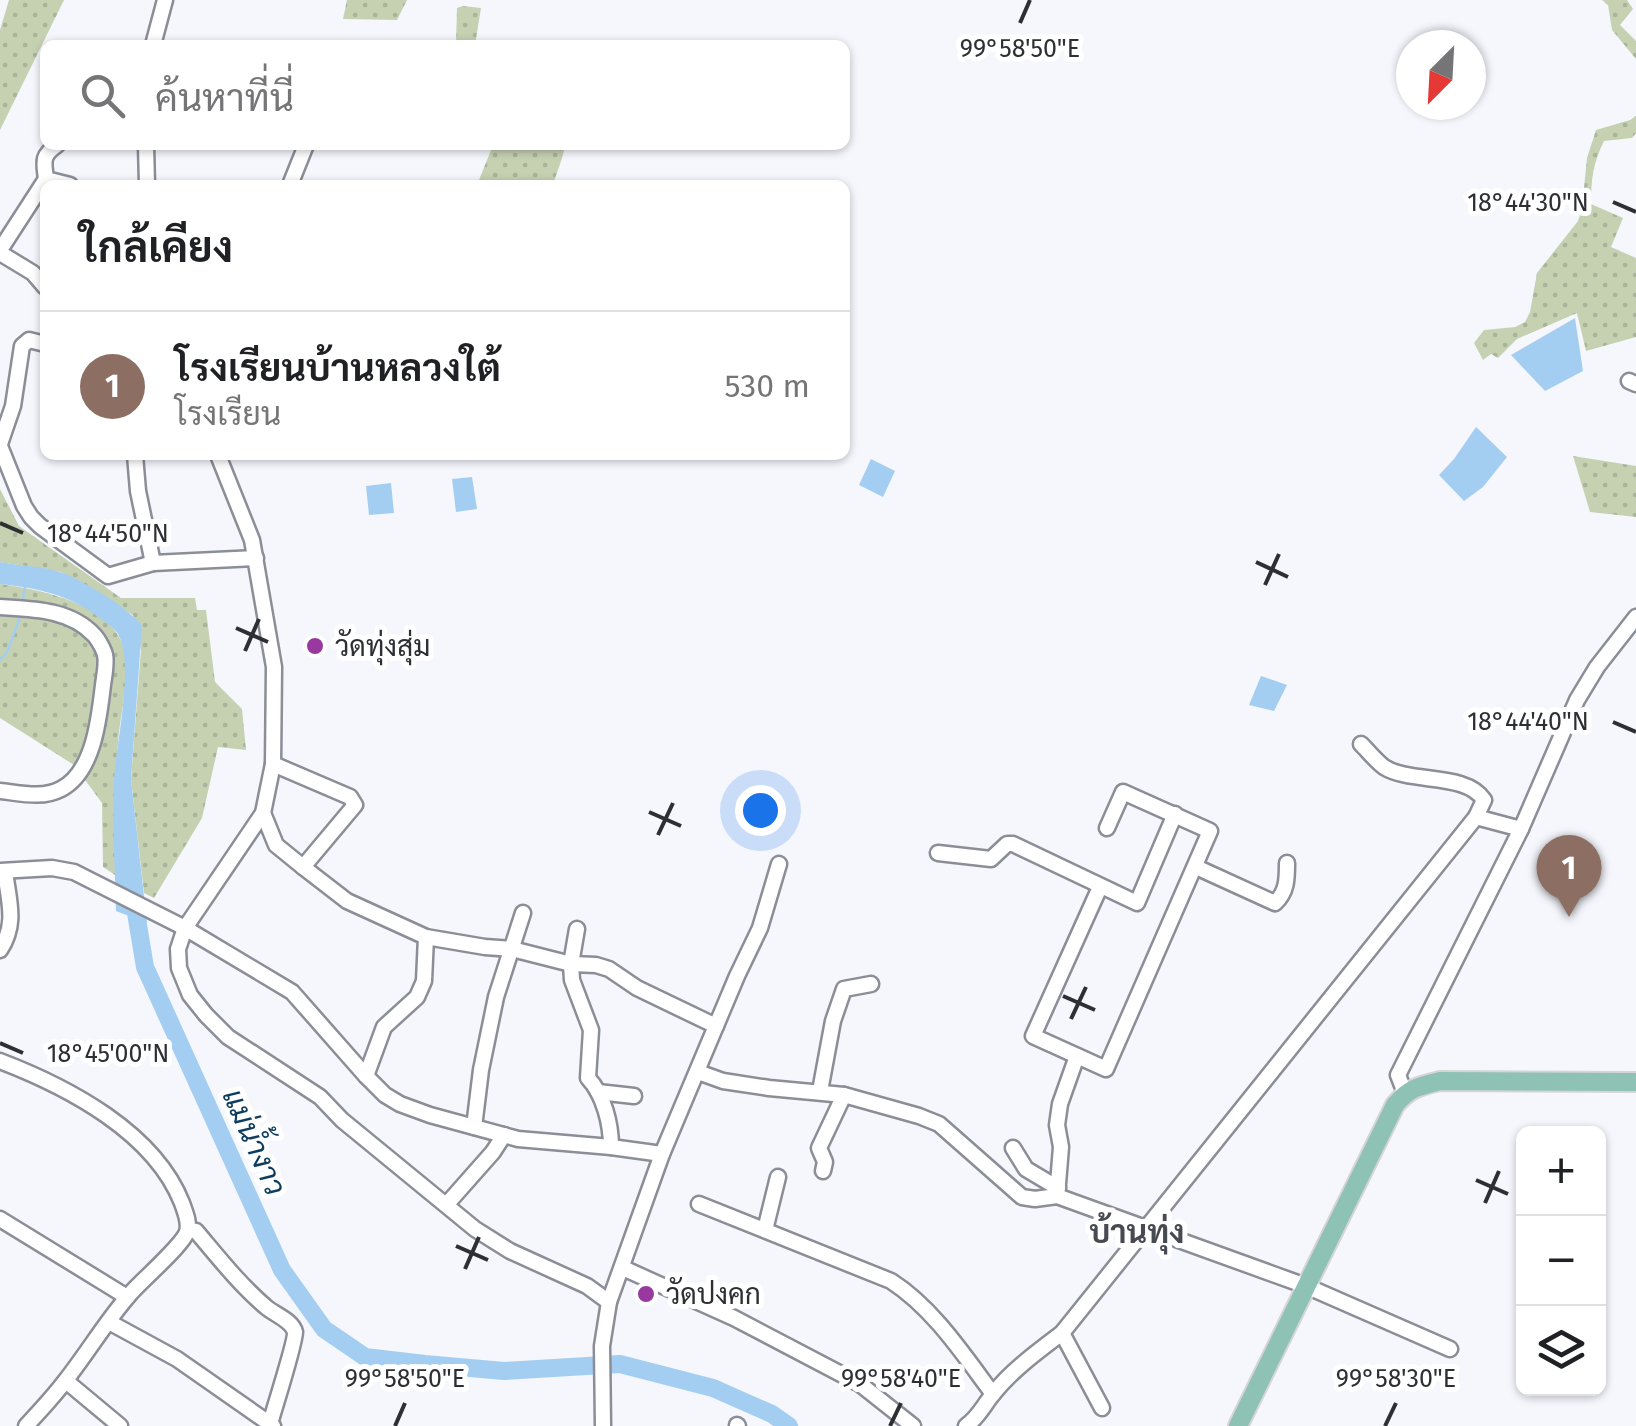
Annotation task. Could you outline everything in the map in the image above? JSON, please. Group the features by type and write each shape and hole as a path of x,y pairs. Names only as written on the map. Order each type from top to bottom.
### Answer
{"main road":[{"path":"1238,1426 1395,1105 1405,1093 1440,1081 1636,1082"}],"street":[{"path":"154,40 165,0"},
{"path":"50,150 44,159 46,179 50,180"},
{"path":"146,150 147,180"},
{"path":"296,180 305,150"},
{"path":"40,188 0,251 40,282"},
{"path":"40,343 30,340 22,346 13,406 0,445 24,506 40,526 108,576 153,563 256,558"},
{"path":"136,460 138,490 153,563"},
{"path":"220,460 256,558 274,667 274,764 263,813 185,928 178,949 179,968 190,994 228,1037 320,1097 342,1120 475,1229 510,1251 577,1280 609,1302"},
{"path":"0,791 38,795 63,788 76,776 87,758 106,656 95,635 76,622 50,611 14,608"},
{"path":"1405,1093 1398,1074 1521,829 1577,700 1636,617"},
{"path":"966,1426 976,1419 993,1394 1062,1333 1476,816 1484,800 1476,790 1394,771 1360,744"},
{"path":"274,764 350,797 356,805 303,867"},
{"path":"1100,886 1033,1036 1106,1069 1210,830 1123,792 1107,828"},
{"path":"263,813 276,845 347,901 426,937 610,969 636,988 716,1026"},
{"path":"938,853 991,860 1006,844 1013,844 1137,903 1175,814"},
{"path":"1476,816 1521,829"},
{"path":"1196,867 1274,903 1286,885 1287,863"},
{"path":"603,1426 602,1346 609,1302 662,1154 760,928 778,864"},
{"path":"0,950 12,920 3,872 23,868 74,872 185,928 292,992 366,1076 400,1104 540,1142 662,1154"},
{"path":"474,1127 496,997 523,912"},
{"path":"577,929 572,980 591,1030 588,1078 598,1092 611,1132 611,1147"},
{"path":"366,1076 384,1027 417,997 424,981 426,937"},
{"path":"820,1091 833,1020 844,988 870,984"},
{"path":"1058,1192 1061,1147 1057,1125 1077,1056"},
{"path":"0,1061 81,1099 148,1151 176,1189 188,1230 180,1244 127,1297 66,1380 26,1426"},
{"path":"698,1072 738,1084 844,1095 918,1116 939,1124 1022,1197 1036,1199 1058,1192"},
{"path":"598,1092 634,1096"},
{"path":"823,1170 825,1162 819,1148 844,1095"},
{"path":"447,1204 504,1135"},
{"path":"1013,1148 1026,1169 1058,1192 1144,1229 1306,1286 1450,1349"},
{"path":"765,1230 778,1177"},
{"path":"699,1204 898,1286 955,1343 993,1394"},
{"path":"0,1219 127,1297"},
{"path":"109,1322 177,1359 272,1425 295,1332 266,1308 196,1231 188,1230"},
{"path":"623,1268 734,1318 860,1384 913,1426"},
{"path":"1062,1333 1102,1408"},
{"path":"66,1380 120,1426"}],"green space":[{"path":"9,0 64,0 44,40 40,40 40,49 0,130 0,30"},
{"path":"347,0 407,0 397,20 343,19"},
{"path":"1602,0 1627,0 1633,9 1620,25 1636,41 1636,59 1612,30 1608,5"},
{"path":"457,8 481,8 476,40 456,40"},
{"path":"1636,116 1636,133 1632,138 1604,141 1593,172 1591,204 1623,218 1611,247 1636,258 1636,337 1586,351 1577,313 1517,339 1498,358 1491,354 1483,360 1474,343 1484,330 1525,322 1537,273 1578,221 1587,158 1596,130"},
{"path":"491,150 564,150 555,180 479,180"},
{"path":"1573,456 1636,466 1636,517 1590,512"},
{"path":"0,489 19,526 121,598 195,598 197,610 206,610 215,682 242,709 246,750 218,747 202,818 154,898 144,893 131,779 141,650 133,615 61,572 0,562"},
{"path":"0,584 73,601 105,621 117,633 124,649 115,875 103,867 102,803 74,765 0,718"}],"water":[{"path":"1575,318 1583,371 1545,391 1511,355"},
{"path":"1476,427 1507,457 1483,487 1464,501 1439,475"},
{"path":"871,459 895,471 883,497 859,485"},
{"path":"472,477 477,509 456,512 452,479"},
{"path":"391,483 394,513 369,515 366,486"},
{"path":"0,562 72,577 117,603 142,626 131,779 147,923 116,911 114,780 125,684 123,647 118,634 66,598 0,584"},
{"path":"1261,676 1287,685 1274,711 1249,705"}],"waterway":[{"path":"22,604 25,587"},
{"path":"0,660 20,617"},
{"name":"แม่น้ำงาว","path":"133,895 145,967 282,1270 324,1329 365,1357 504,1371 620,1364 713,1388 772,1414 789,1426"}],"place":[{"name":"วัดทุ่งสุ่ม","path":"315,646"},
{"name":"โรงเรียนบ้านหลวงใต้","path":"1569,917"},
{"name":"วัดปงคก","path":"646,1294"}],"district":[{"name":"บ้านทุ่ง","path":"1137,1232"}]}
